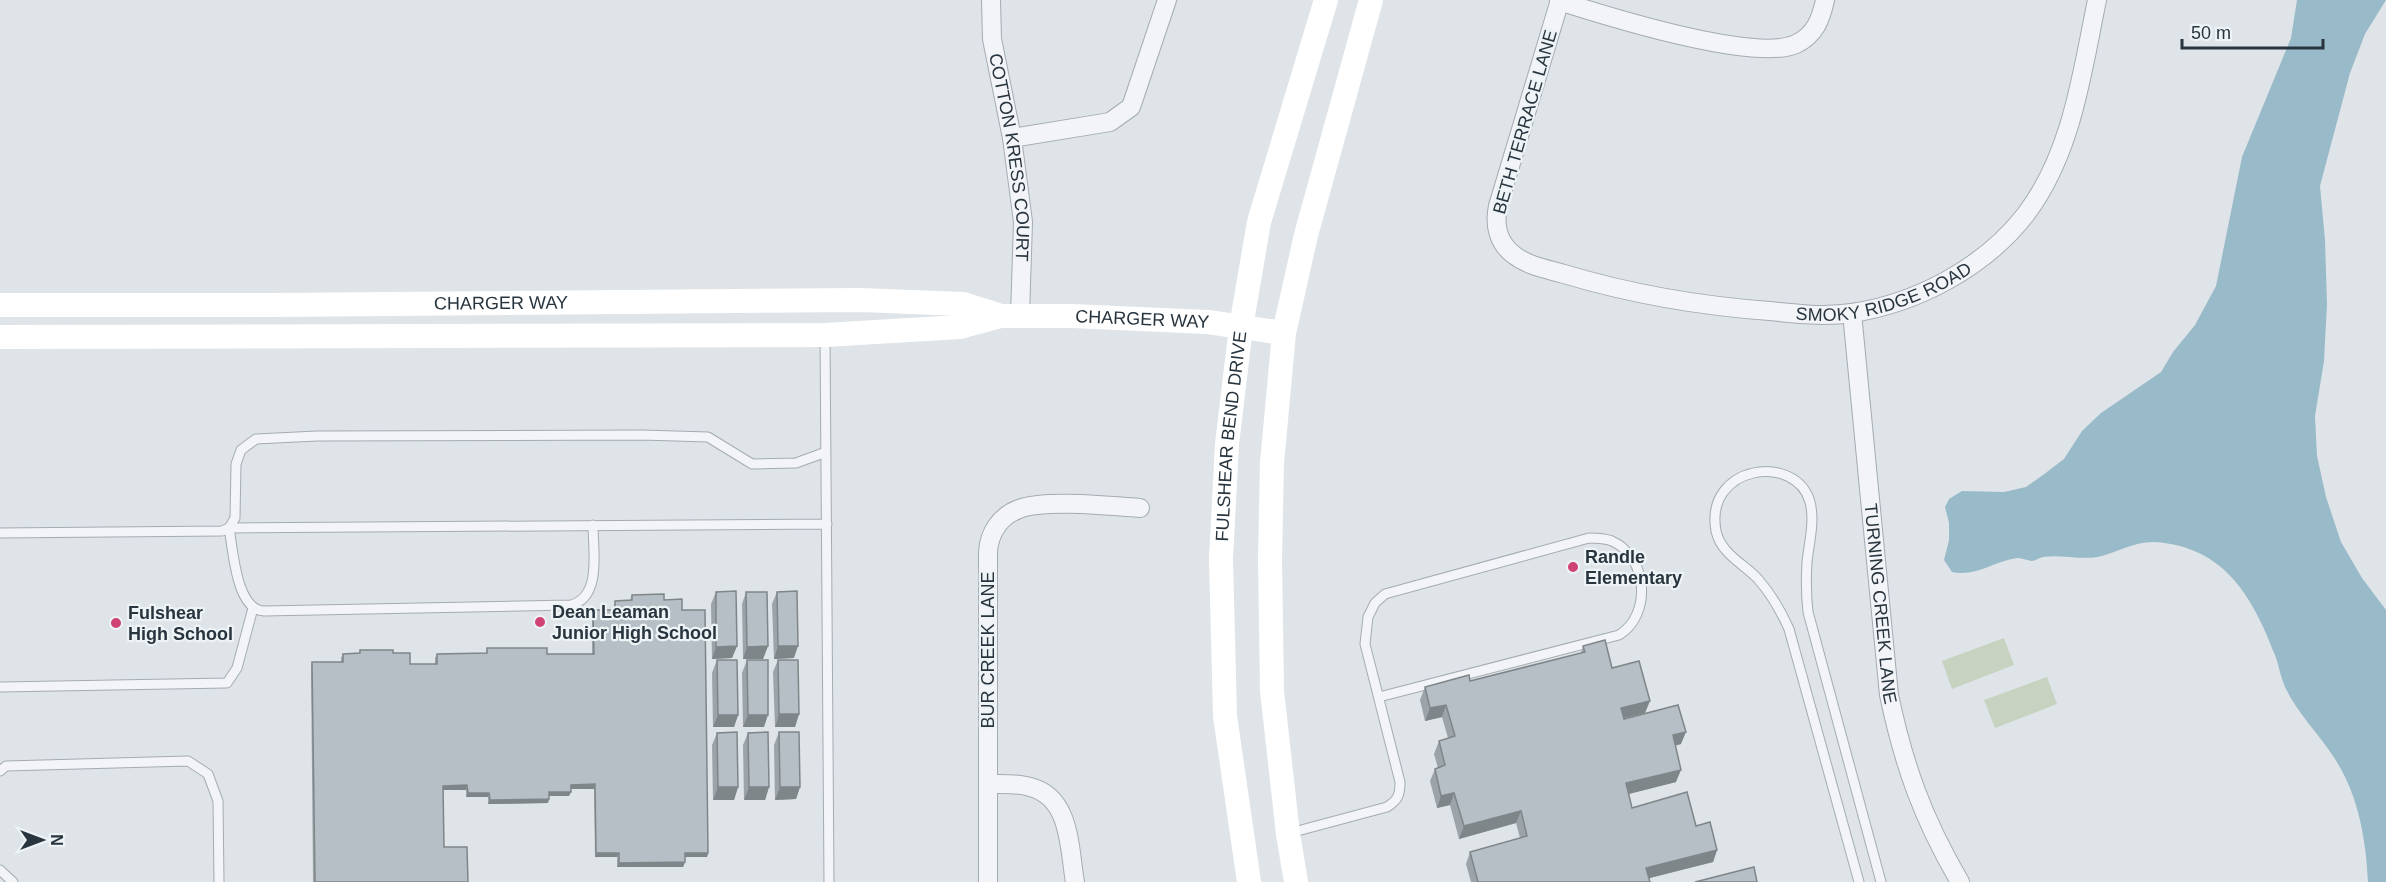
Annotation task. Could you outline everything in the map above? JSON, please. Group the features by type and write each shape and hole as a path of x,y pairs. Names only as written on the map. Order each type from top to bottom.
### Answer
{"street":[{"name":"COTTON KRESS COURT","path":"991,0 992,39 1012,138 1023,222 1010,316"},
{"path":"1012,138 1110,122 1131,107 1167,0"},
{"name":"FULSHEAR BEND DRIVE","path":"1249,882 1226,716 1221,559 1227,444 1241,327 1259,222 1326,0"},
{"path":"1296,882 1288,834 1272,691 1270,560 1272,463 1284,333 1306,235 1371,0"},
{"path":"1559,1 1642,25 1728,44 1773,49 1798,43 1816,27 1825,0"},
{"name":"SMOKY RIDGE ROAD","path":"1503,243 1514,255 1529,264 1584,280 1708,305 1800,314 1852,313 1897,301 1939,284 1959,273 1995,246 2025,215 2048,179 2065,141 2097,0"},
{"name":"BETH TERRACE LANE","path":"1503,243 1497,229 1498,206 1559,1"},
{"path":"825,300 825,335"},
{"name":"CHARGER WAY","path":"0,305 825,300 963,304 1010,316"},
{"name":"TURNING CREEK LANE","path":"1852,313 1888,695 1909,778 1927,820 1960,882"},
{"name":"CHARGER WAY","path":"0,337 825,335 960,327 1010,316 1072,316 1208,322 1284,333"},
{"name":"BUR CREEK LANE","path":"988,882 989,545 993,531 1002,519 1019,509 1032,506 1140,508"},
{"path":"988,784 1033,787 1044,792 1054,801 1065,820 1075,882"}],"lane":[{"path":"825,335 829,882"},
{"path":"593,525 592,579 589,591 582,600 571,605 264,611 253,608 244,597 229,528 236,518 236,464 241,450 256,439 317,436 642,435 708,437 752,464 796,463 826,452"},
{"path":"1859,882 1789,629 1765,587 1724,549 1719,540 1715,519 1721,496 1736,480 1747,473 1779,474 1798,485 1810,503 1812,525 1806,590 1808,612 1881,882"},
{"path":"0,533 222,531 229,528 827,524"},
{"path":"1288,834 1386,807 1396,801 1400,792 1400,782 1365,644 1368,617 1375,603 1385,594 1589,538 1603,538 1613,542 1631,556 1642,588 1642,604 1630,629 1619,635 1379,697"},
{"path":"0,687 227,683 237,668 253,608"},
{"path":"0,771 6,765 188,761 208,774 218,801 219,882"},
{"path":"0,870 13,882"}],"green space":[{"path":"2004,638 2014,665 1952,689 1942,661"},
{"path":"2047,677 2057,704 1995,728 1984,700"}],"water":[{"path":"2297,0 2386,0 2365,34 2350,73 2320,186 2327,304 2324,361 2315,416 2317,456 2326,497 2341,542 2362,578 2386,610 2386,882 2368,882 2363,833 2355,801 2342,770 2286,689 2266,633 2245,594 2217,564 2200,553 2179,546 2155,542 2133,545 2098,557 2049,556 2034,561 2017,558 1977,571 1961,573 1952,572 1944,560 1949,540 1949,523 1945,507 1949,499 1962,491 2004,492 2026,487 2043,475 2064,459 2082,431 2101,413 2161,372 2173,352 2195,325 2216,286 2242,157 2291,38"}],"building":[{"path":"736,591 737,646 716,647 716,592"},
{"path":"797,591 798,646 778,646 777,592"},
{"path":"746,592 767,592 768,646 747,647"},
{"path":"664,594 664,600 682,599 682,610 705,610 708,853 685,853 685,862 619,863 619,853 596,853 595,784 571,785 571,792 549,792 549,799 490,800 489,793 468,793 467,785 443,786 444,847 467,847 468,882 315,882 312,662 343,662 343,654 360,653 360,650 393,650 393,653 410,653 410,664 437,664 437,654 487,653 487,648 547,648 547,654 594,654 593,610 615,610 615,601 632,600 632,595"},
{"path":"1605,640 1612,668 1639,661 1650,701 1621,708 1624,719 1678,705 1686,732 1673,735 1681,770 1626,783 1632,808 1687,792 1696,826 1710,822 1717,850 1646,868 1650,882 1478,882 1470,852 1527,836 1521,811 1464,826 1454,793 1441,796 1435,769 1445,765 1439,741 1455,736 1446,705 1430,708 1425,687 1469,675 1470,681 1585,652 1583,646"},
{"path":"717,660 737,660 738,715 718,715"},
{"path":"747,660 768,660 768,715 748,715"},
{"path":"778,660 798,660 799,714 779,714"},
{"path":"737,732 738,787 718,787 717,733"},
{"path":"768,732 769,787 749,787 748,733"},
{"path":"779,732 799,732 800,787 780,787"},
{"path":"1754,867 1757,882 1695,882"}],"place":[{"name":"Randle Elementary","path":"1573,567"},
{"name":"Dean Leaman Junior High School","path":"540,622"},
{"name":"Fulshear High School","path":"116,623"}]}
